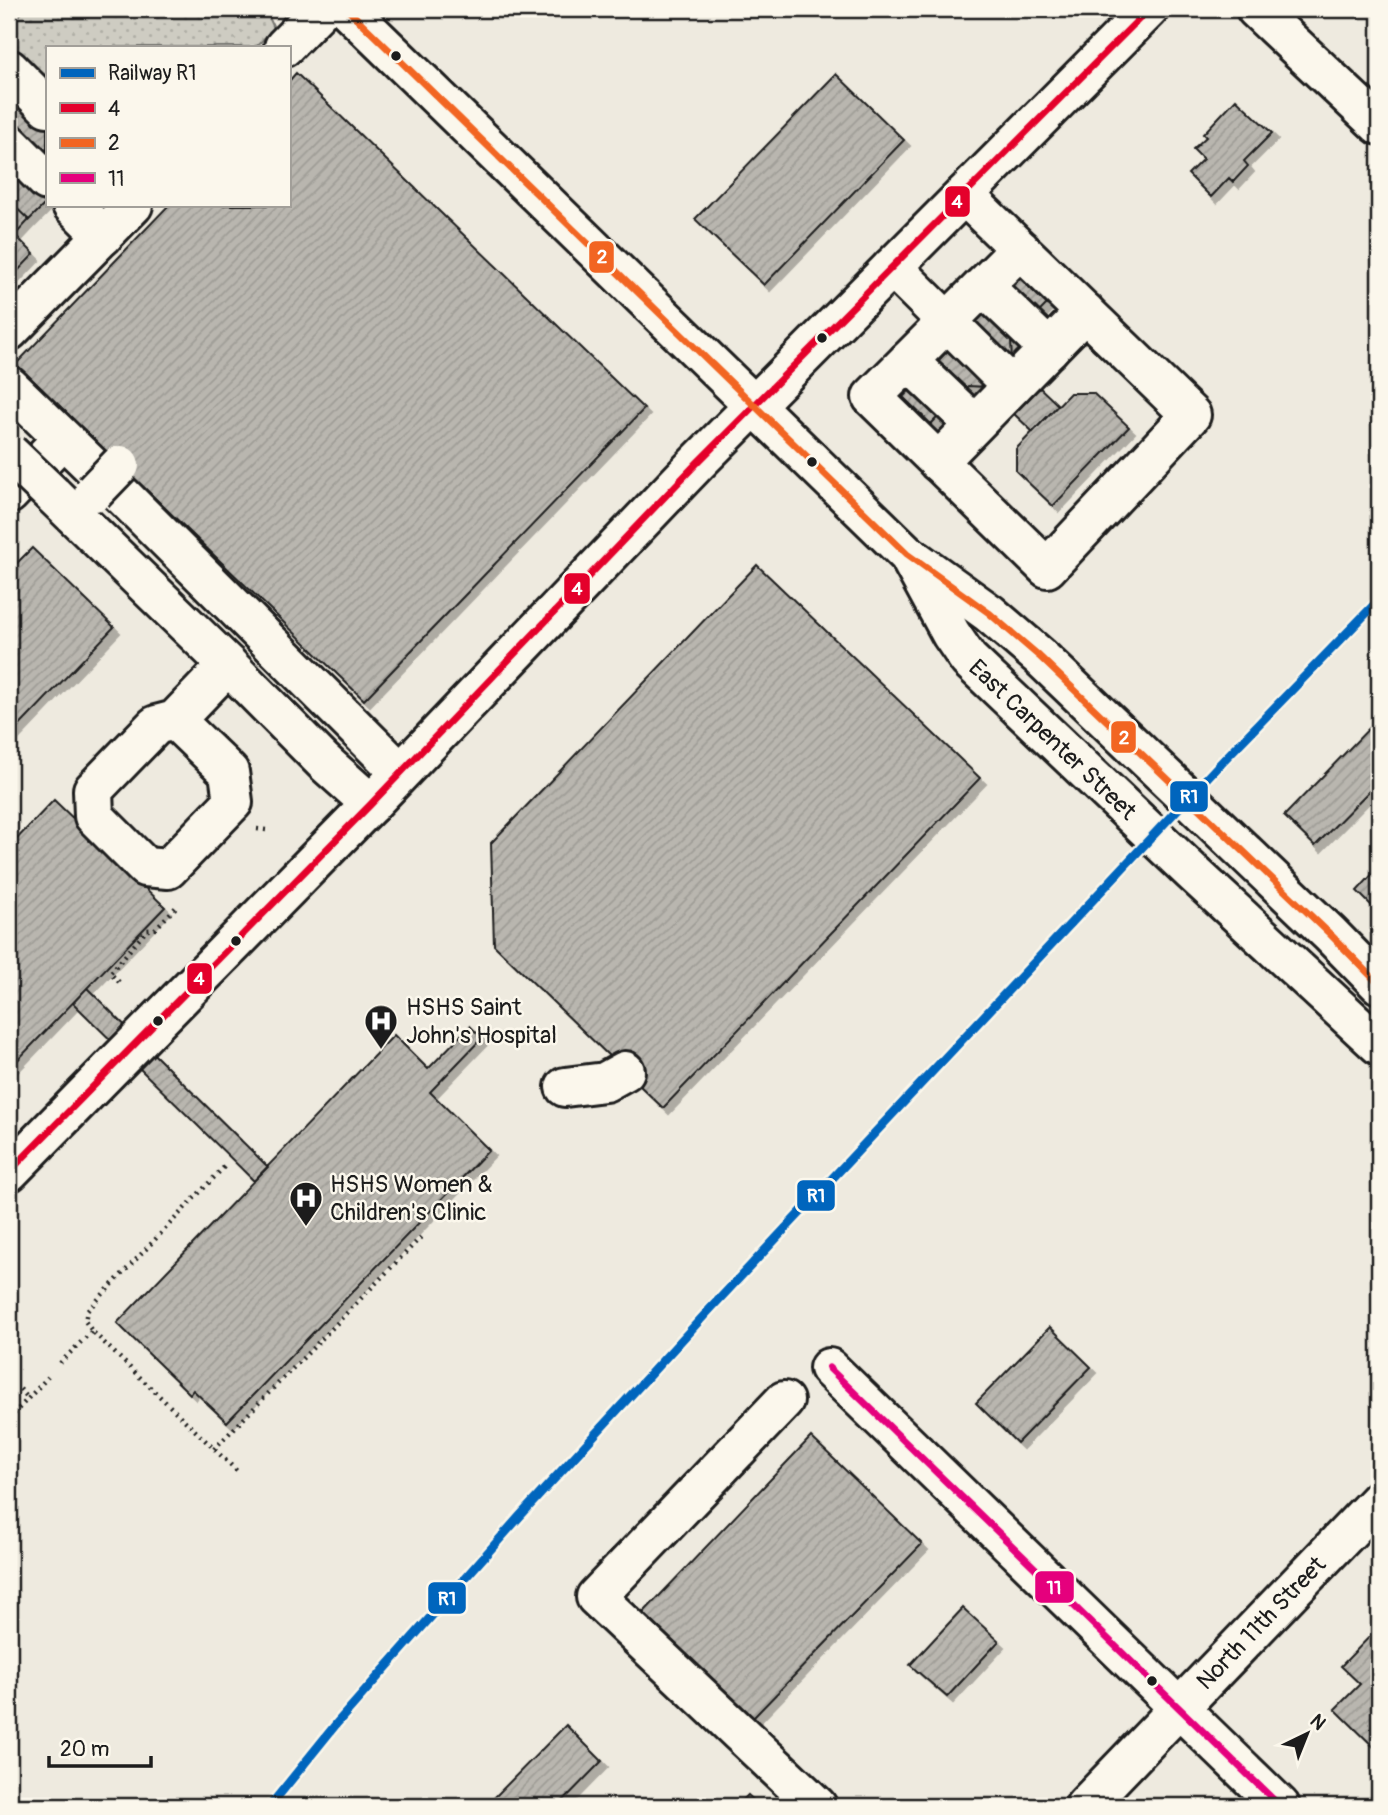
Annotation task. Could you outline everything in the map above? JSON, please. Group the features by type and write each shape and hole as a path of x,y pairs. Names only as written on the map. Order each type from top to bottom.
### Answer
{"street":[{"path":"285,46 321,9"},
{"name":"East Carpenter Street","path":"347,9 907,554 989,613 1039,656 1379,984"},
{"path":"9,1172 371,804 754,405 1149,9"},
{"path":"1256,9 1379,125"},
{"path":"9,69 46,106"},
{"path":"9,144 46,180"},
{"path":"964,195 1086,312 1191,415 1047,568 872,397 1020,249"},
{"path":"73,206 103,236"},
{"path":"9,331 132,206"},
{"path":"892,267 1012,386"},
{"path":"984,286 1049,349"},
{"path":"938,461 1086,312"},
{"path":"908,361 974,424"},
{"path":"9,386 400,772"},
{"path":"9,494 71,447"},
{"path":"9,453 73,500 228,665 324,762 371,804"},
{"path":"73,500 120,465"},
{"name":"East Carpenter Street","path":"907,554 951,634 968,659 1379,1045"},
{"path":"174,720 228,665"},
{"path":"565,1087 606,1082 625,1071"},
{"path":"829,1368 1280,1806"},
{"path":"784,1401 596,1597 817,1806"},
{"name":"North 11th Street","path":"1084,1806 1379,1500"}],"path":[{"path":"119,982 110,973 147,930 155,929"},
{"path":"224,1167 87,1311 85,1321 92,1331 237,1471"},
{"path":"214,1449 424,1234"},
{"path":"60,1363 92,1331"},
{"path":"9,1419 48,1377"},
{"path":"20,1389 28,1398"}],"shaded area":[{"path":"25,9 260,9 269,17 274,28 257,46 46,46 46,88 9,50 9,27"}],"building":[{"path":"296,73 644,409 364,700 16,364 168,206 290,206 290,80"},
{"path":"836,74 904,140 764,285 695,219"},
{"path":"9,91 46,127 46,203 29,220 9,201"},
{"path":"1236,99 1272,133 1244,161 1248,166 1233,182 1229,178 1211,197 1188,174 1203,159 1193,149 1206,137 1203,134"},
{"path":"9,201 29,220 15,235 34,254 9,280"},
{"path":"1019,277 1047,304 1011,341 1012,361 1058,405 1033,432 986,387 968,386 931,424 903,397"},
{"path":"1070,393 1093,393 1129,427 1053,506 1016,471 1016,449"},
{"path":"32,548 114,627 9,737 9,571"},
{"path":"757,565 980,778 663,1108 494,945 491,843"},
{"path":"1379,718 1379,781 1315,846 1284,816"},
{"path":"54,800 165,907 9,1069 9,847"},
{"path":"1379,867 1379,913 1357,891"},
{"path":"87,988 268,1167 254,1181 73,1003"},
{"path":"470,1026 482,1038 430,1092 489,1150 227,1422 193,1390 190,1394 117,1323 394,1035 428,1069"},
{"path":"1050,1327 1091,1367 1017,1443 976,1403"},
{"path":"811,1437 922,1544 752,1719 643,1613"},
{"path":"963,1608 999,1641 947,1697 910,1665"},
{"path":"1379,1627 1379,1752 1335,1709 1360,1684 1341,1666"},
{"path":"566,1725 602,1761 558,1806 486,1806"},
{"path":"748,1795 760,1806 737,1806"}],"rail line":[{"name":"R1","path":"270,1806 337,1723 520,1516 711,1308 1218,766 1379,600"}],"transit line":[{"name":"2","path":"347,9 907,554 989,613 1039,656 1379,984"},
{"name":"4","path":"9,1172 371,804 697,463 1149,9"},
{"name":"11","path":"829,1368 1280,1806"}],"place":[{"name":"HSHS Saint John's Hospital","path":"381,1051"},
{"name":"HSHS Women & Children's Clinic","path":"306,1228"}]}
